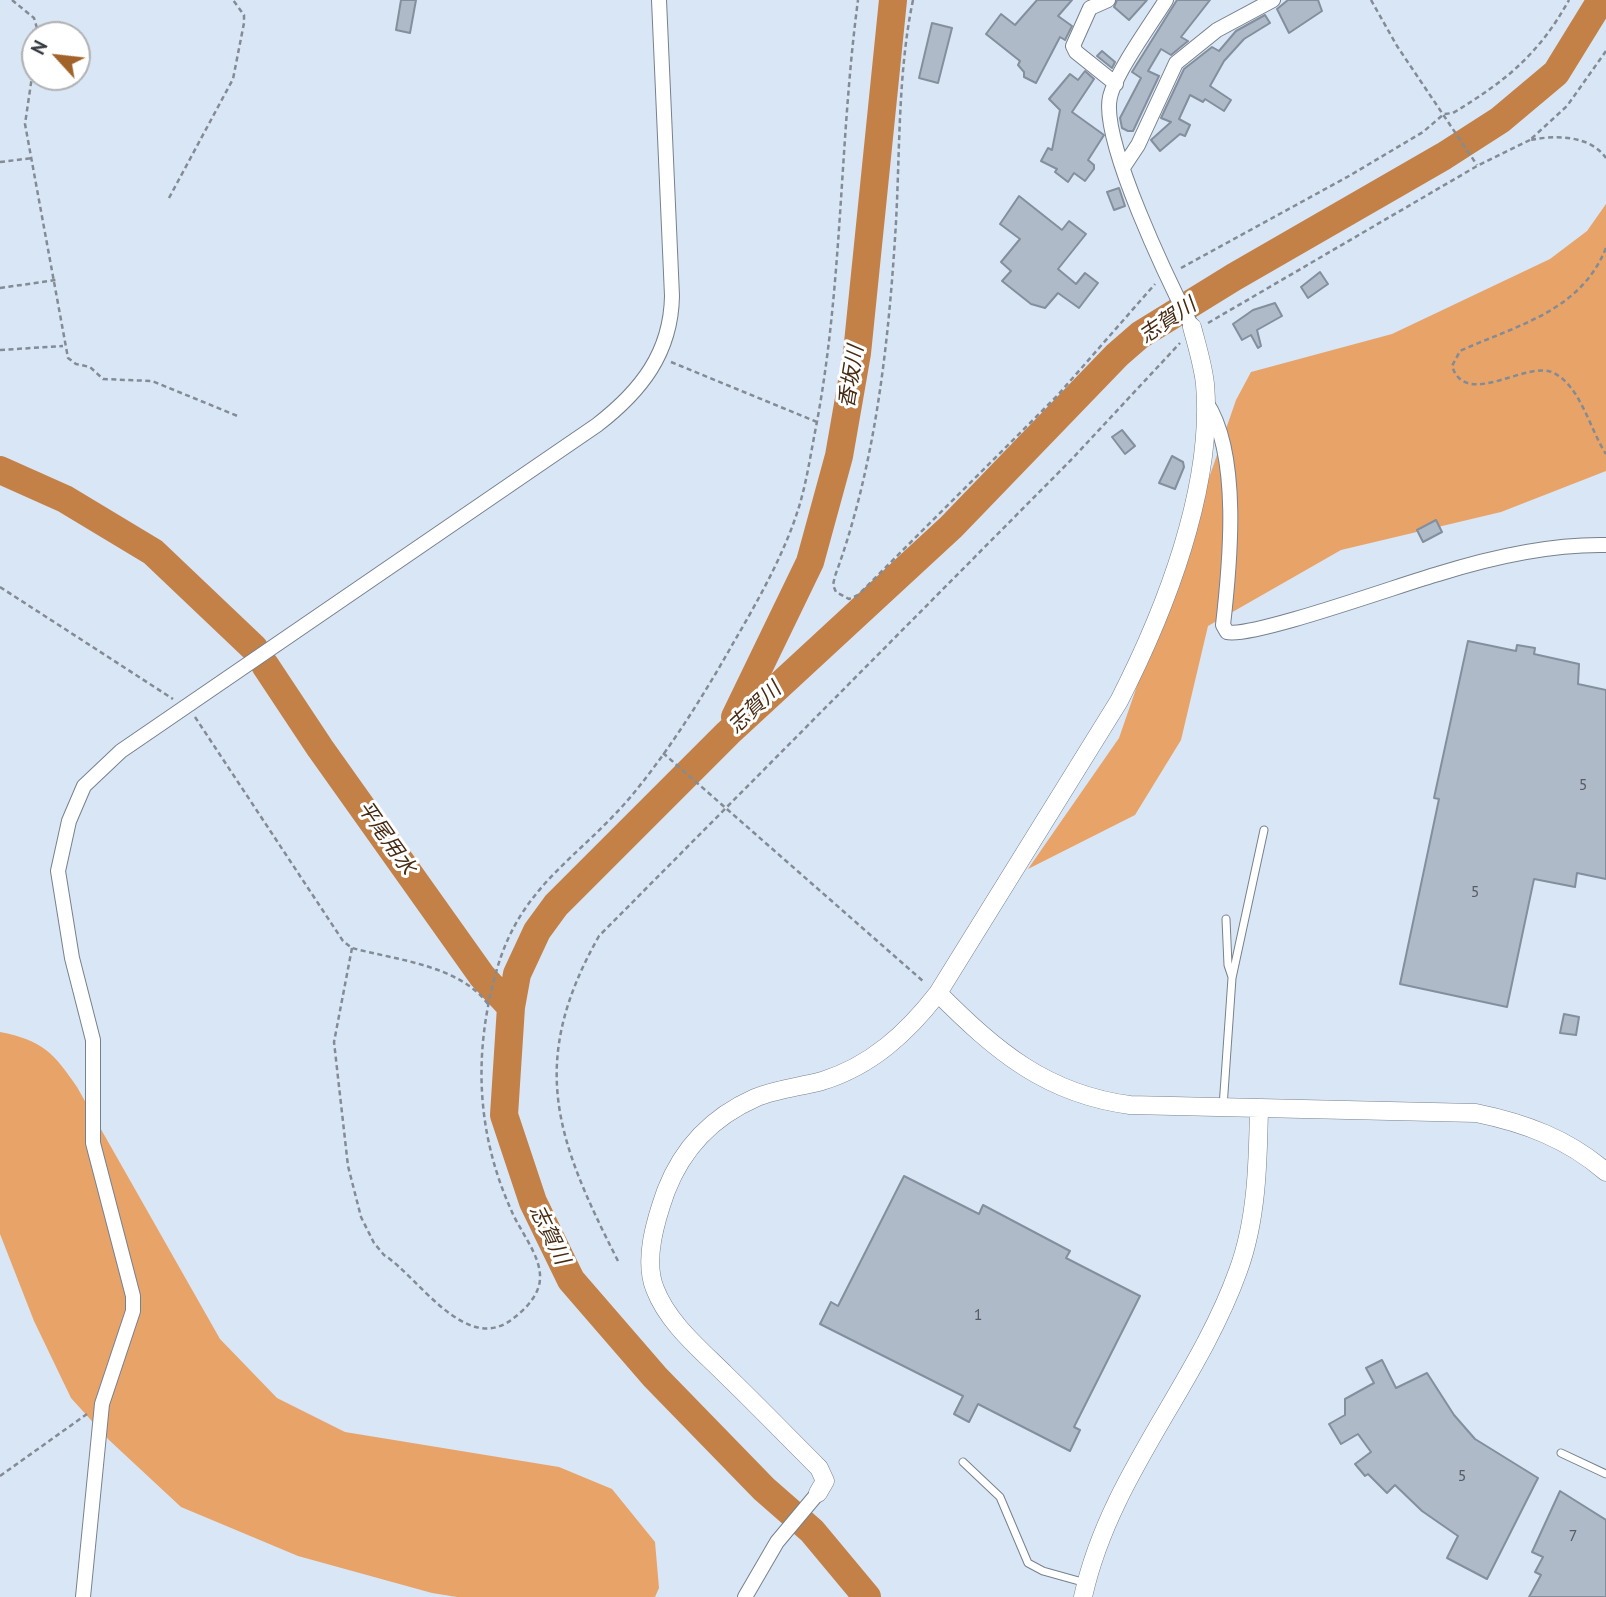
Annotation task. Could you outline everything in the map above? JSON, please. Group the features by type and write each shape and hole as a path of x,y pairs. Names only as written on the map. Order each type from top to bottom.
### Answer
{"street":[{"path":"83,1597 101,1415 133,1311 133,1296 93,1143 93,1040 72,958 58,871 69,821 84,786 121,751 597,425 629,398 660,357 670,330 673,296 659,0"},
{"path":"1108,0 1090,8 1073,46 1076,52 1116,84"},
{"path":"745,1597 777,1542 818,1493 825,1480 819,1468 687,1335 660,1300 651,1275 660,1208 675,1169 688,1147 706,1129 758,1097 824,1080 871,1058 916,1021 938,993 1119,701 1144,653 1180,557 1199,473 1206,402 1193,330 1167,277 1124,166 1109,116 1111,94 1166,0"},
{"path":"1124,166 1138,145 1176,63 1217,30 1273,0"},
{"path":"1206,402 1213,413 1227,474 1232,552 1223,625 1227,632 1234,634 1388,592 1438,573 1556,545 1606,545"},
{"path":"938,993 1006,1054 1032,1073 1075,1094 1130,1105 1476,1113 1522,1123 1543,1132 1581,1151 1606,1172"},
{"path":"1085,1590 1102,1536 1130,1475 1218,1318 1239,1269 1246,1246 1257,1172 1259,1108"}],"lane":[{"path":"1223,1107 1233,978 1264,830"},
{"path":"1226,919 1228,965 1233,978"},
{"path":"1561,1453 1606,1474"},
{"path":"963,1462 1000,1497 1028,1563 1085,1590"}],"path":[{"path":"12,0 35,21"},
{"path":"169,198 233,79 244,23 243,15 233,0"},
{"path":"352,948 334,1042 348,1166 361,1217 374,1244 384,1255 456,1320 493,1329 514,1319 535,1296 541,1275 494,1168 482,1117 480,1070 493,984 516,924 540,885 633,794 663,753 731,646 793,526 817,422 832,324 858,0"},
{"path":"913,0 903,87 887,327 857,513 833,585 836,592 849,599 858,595 1057,396 1167,277 1338,183 1423,132 1444,114 1453,113 1475,99 1530,58 1550,34 1569,0"},
{"path":"1371,0 1397,46 1476,164"},
{"path":"618,1261 573,1169 558,1115 556,1069 563,1020 573,986 599,936 617,914 1193,330 1476,164 1530,140 1567,106 1606,51"},
{"path":"30,91 25,124 56,280 63,346 68,358 76,364 90,367 103,379 152,382 240,417"},
{"path":"1530,140 1579,139 1601,150 1606,158"},
{"path":"0,162 33,158"},
{"path":"1606,248 1596,269 1579,291 1531,322 1460,351 1452,366 1458,377 1468,383 1507,380 1534,370 1555,374 1571,389 1606,454"},
{"path":"0,288 56,280"},
{"path":"0,350 63,346"},
{"path":"660,357 817,422"},
{"path":"0,587 186,708 195,717 336,930 352,948 452,975 477,990 488,1004"},
{"path":"663,753 938,993"},
{"path":"0,1476 83,1415 101,1415"}],"shaded area":[{"path":"1606,204 1606,471 1501,512 1341,550 1208,626 1181,740 1135,815 1028,869 1119,738 1236,400 1251,372 1392,334 1550,259 1587,231"},
{"path":"0,1032 37,1044 54,1057 69,1075 220,1339 277,1398 345,1432 559,1467 612,1489 655,1542 659,1588 655,1597 457,1597 432,1593 298,1556 181,1507 109,1440 71,1398 34,1321 0,1234"}],"building":[{"path":"401,0 416,0 410,33 396,30"},
{"path":"1037,0 1072,0 1058,16 1072,26 1065,40 1060,37 1036,83 1024,77 1024,72 1018,65 1020,61 986,34 1001,14 1015,25"},
{"path":"1117,0 1147,0 1129,20 1114,7"},
{"path":"1177,0 1210,0 1181,37 1188,41 1171,55 1161,49 1148,71 1159,76 1133,131 1128,131 1122,128 1120,118 1141,78 1132,72"},
{"path":"1288,0 1318,0 1322,11 1289,33 1277,9"},
{"path":"1265,15 1270,23 1244,39 1224,61 1210,86 1231,100 1224,111 1205,99 1203,102 1190,95 1179,119 1190,125 1185,136 1180,134 1160,151 1151,140 1171,122 1161,118 1184,69 1212,47 1219,51 1236,31"},
{"path":"932,23 952,28 938,83 919,78"},
{"path":"1102,51 1115,62 1112,68 1097,56"},
{"path":"1085,71 1094,79 1072,112 1104,135 1088,160 1094,165 1094,169 1085,181 1074,173 1068,182 1055,172 1057,169 1041,161 1048,148 1052,150 1060,110 1049,99 1070,74 1078,80"},
{"path":"1119,188 1125,206 1114,210 1107,192"},
{"path":"1019,196 1062,230 1069,221 1086,234 1058,269 1076,284 1085,273 1098,283 1079,308 1058,293 1045,308 1031,304 1002,281 1011,271 1001,262 1020,239 1000,224"},
{"path":"1320,272 1328,284 1308,298 1301,287"},
{"path":"1275,303 1282,316 1257,330 1261,346 1258,348 1251,335 1242,340 1233,324 1253,310"},
{"path":"1122,430 1135,446 1125,454 1112,437"},
{"path":"1172,456 1183,462 1184,467 1175,489 1159,483"},
{"path":"1436,520 1442,532 1423,542 1417,530"},
{"path":"1468,641 1516,651 1517,645 1535,648 1534,654 1579,664 1578,684 1606,690 1606,879 1577,873 1575,887 1534,879 1507,1007 1400,984 1439,799 1434,798"},
{"path":"1564,1014 1579,1017 1576,1035 1560,1033"},
{"path":"904,1176 979,1214 983,1205 1070,1251 1066,1258 1140,1296 1074,1427 1080,1430 1070,1451 978,1404 969,1422 954,1414 963,1396 820,1324 831,1302 838,1306"},
{"path":"1382,1360 1396,1388 1427,1373 1454,1415 1475,1439 1538,1478 1487,1579 1447,1558 1458,1536 1422,1511 1395,1485 1387,1493 1368,1474 1365,1476 1355,1464 1371,1452 1358,1434 1341,1444 1329,1424 1345,1415 1345,1399 1374,1383 1366,1368"},
{"path":"1560,1491 1606,1520 1606,1597 1529,1597 1541,1575 1535,1572 1543,1557 1532,1552"}],"waterway":[{"name":"香坂川","path":"735,717 810,562 839,456 857,353 893,0"},
{"name":"志賀川","path":"867,1597 812,1531 764,1489 655,1377 571,1280 533,1202 504,1115 511,1007 517,974 537,931 556,905 728,733 951,527 1117,355 1140,335 1234,277 1444,156 1500,120 1556,73 1601,0"},
{"name":"平尾用水","path":"0,470 65,499 153,552 254,648"},
{"name":"平尾用水","path":"265,665 320,748 482,976 511,1007"}]}
